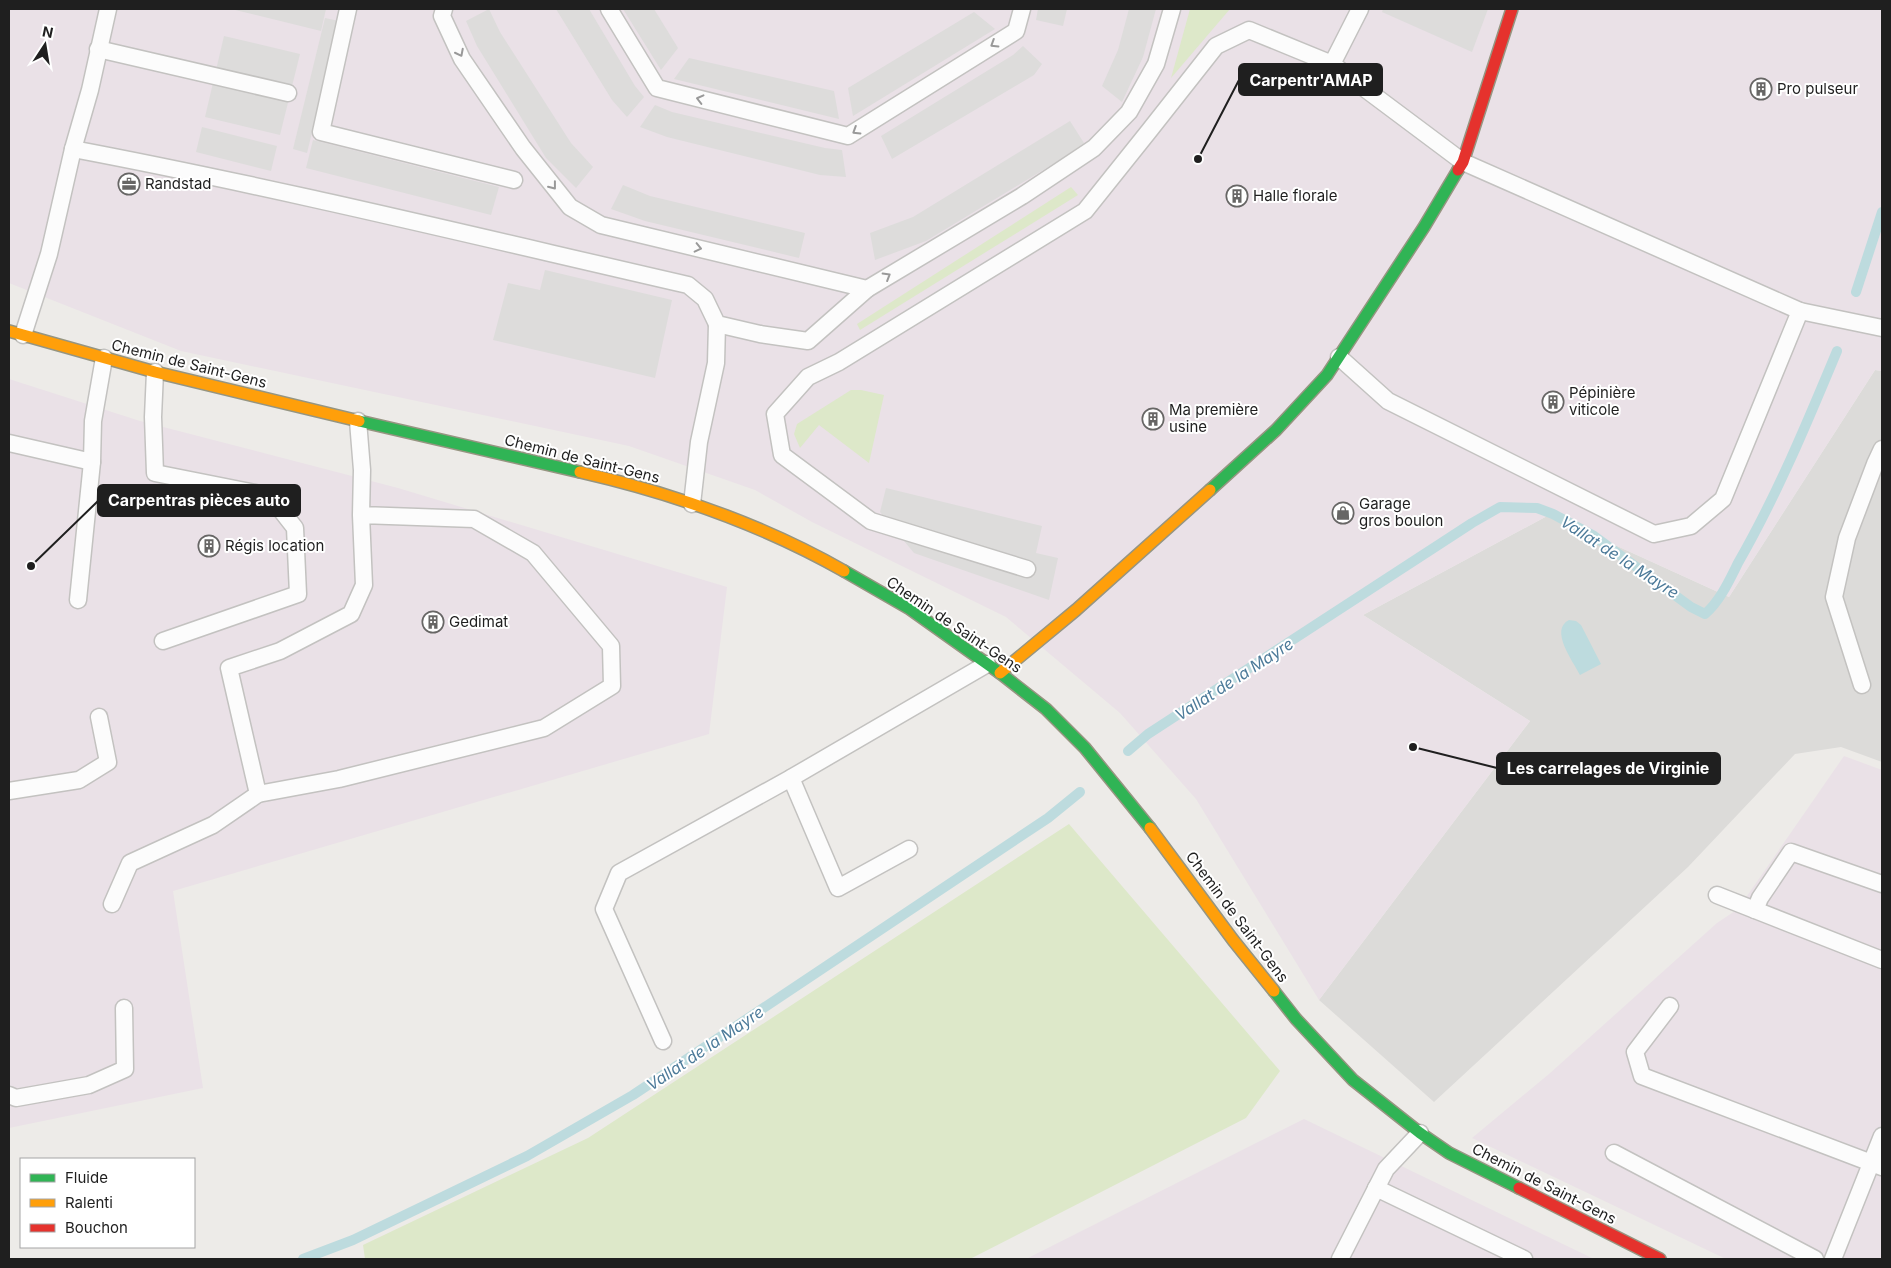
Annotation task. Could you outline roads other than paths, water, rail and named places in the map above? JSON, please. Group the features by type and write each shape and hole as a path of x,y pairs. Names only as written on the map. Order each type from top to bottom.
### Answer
{"main road":[{"path":"994,668 1076,610 1276,430 1327,375 1424,227 1463,162 1512,9"},
{"name":"Chemin de Saint-Gens","path":"16,333 155,372 606,478 692,504 760,529 833,565 910,609 994,668 1046,710 1085,748 1170,853 1233,940 1296,1019 1353,1080 1448,1153 1660,1259"}],"lane":[{"path":"16,333 49,254 108,9"},
{"path":"348,9 321,132 514,180"},
{"path":"444,9 442,16 462,58 523,148 570,207 601,225 867,289"},
{"path":"608,9 658,88 848,136 1016,31 1022,9"},
{"path":"717,324 760,334 808,341 867,289 1022,196 1094,148 1129,112 1156,64 1172,9"},
{"path":"1332,64 1360,9"},
{"path":"1026,569 871,521 782,454 775,414 808,377 839,362 1085,211 1216,46 1249,30 1332,64 1463,162 1800,311 1882,328"},
{"path":"98,49 288,93"},
{"path":"73,149 184,170 332,202 688,285 705,299 717,324 716,363 699,442 692,504"},
{"path":"1339,357 1388,401 1654,534 1692,526 1723,500 1800,311"},
{"path":"78,600 92,462 93,421 104,358"},
{"path":"155,372 153,417 155,473 270,496 295,528 298,594 163,641"},
{"path":"258,794 229,668 280,651 351,614 364,585 360,515 362,470 358,421"},
{"path":"9,443 92,462"},
{"path":"1862,685 1834,597 1848,538 1882,449"},
{"path":"112,904 130,863 213,825 258,794 340,779 544,728 612,686 611,646 533,553 474,519 360,515"},
{"path":"663,1041 604,909 619,873 994,668"},
{"path":"9,791 79,780 108,762 99,717"},
{"path":"791,778 838,888 909,849"},
{"path":"1755,910 1760,898 1791,852 1882,884"},
{"path":"1717,895 1882,960"},
{"path":"1670,1006 1635,1052 1642,1076 1877,1165"},
{"path":"9,1095 16,1098 89,1085 124,1069 124,1008"},
{"path":"1340,1259 1386,1169 1420,1133"},
{"path":"1834,1259 1877,1165 1882,1136"},
{"path":"1614,1153 1815,1259"},
{"path":"1376,1188 1524,1259"}],"water":[{"path":"1569,620 1576,621 1581,625 1601,664 1580,675 1564,646 1562,638 1561,631 1563,625"}],"waterway":[{"name":"Vallat de la Mayre","path":"1856,292 1882,212"},
{"name":"Vallat de la Mayre","path":"1128,751 1148,734 1472,523 1500,507 1537,508 1553,514 1594,536 1691,607 1705,614 1724,590 1766,511 1803,432 1837,351"},
{"name":"Vallat de la Mayre","path":"303,1259 353,1240 527,1156 633,1095 1048,818 1080,792"}],"place":[{"name":"Pro pulseur","path":"1761,89"},
{"name":"Carpentr'AMAP","path":"1198,159"},
{"name":"Randstad","path":"129,184"},
{"name":"Halle florale","path":"1237,196"},
{"name":"Pépinière viticole","path":"1553,402"},
{"name":"Ma première usine","path":"1153,419"},
{"name":"Garage gros boulon","path":"1343,513"},
{"name":"Régis location","path":"209,546"},
{"name":"Carpentras pièces auto","path":"31,566"},
{"name":"Gedimat","path":"433,622"},
{"name":"Les carrelages de Virginie","path":"1413,747"}]}
